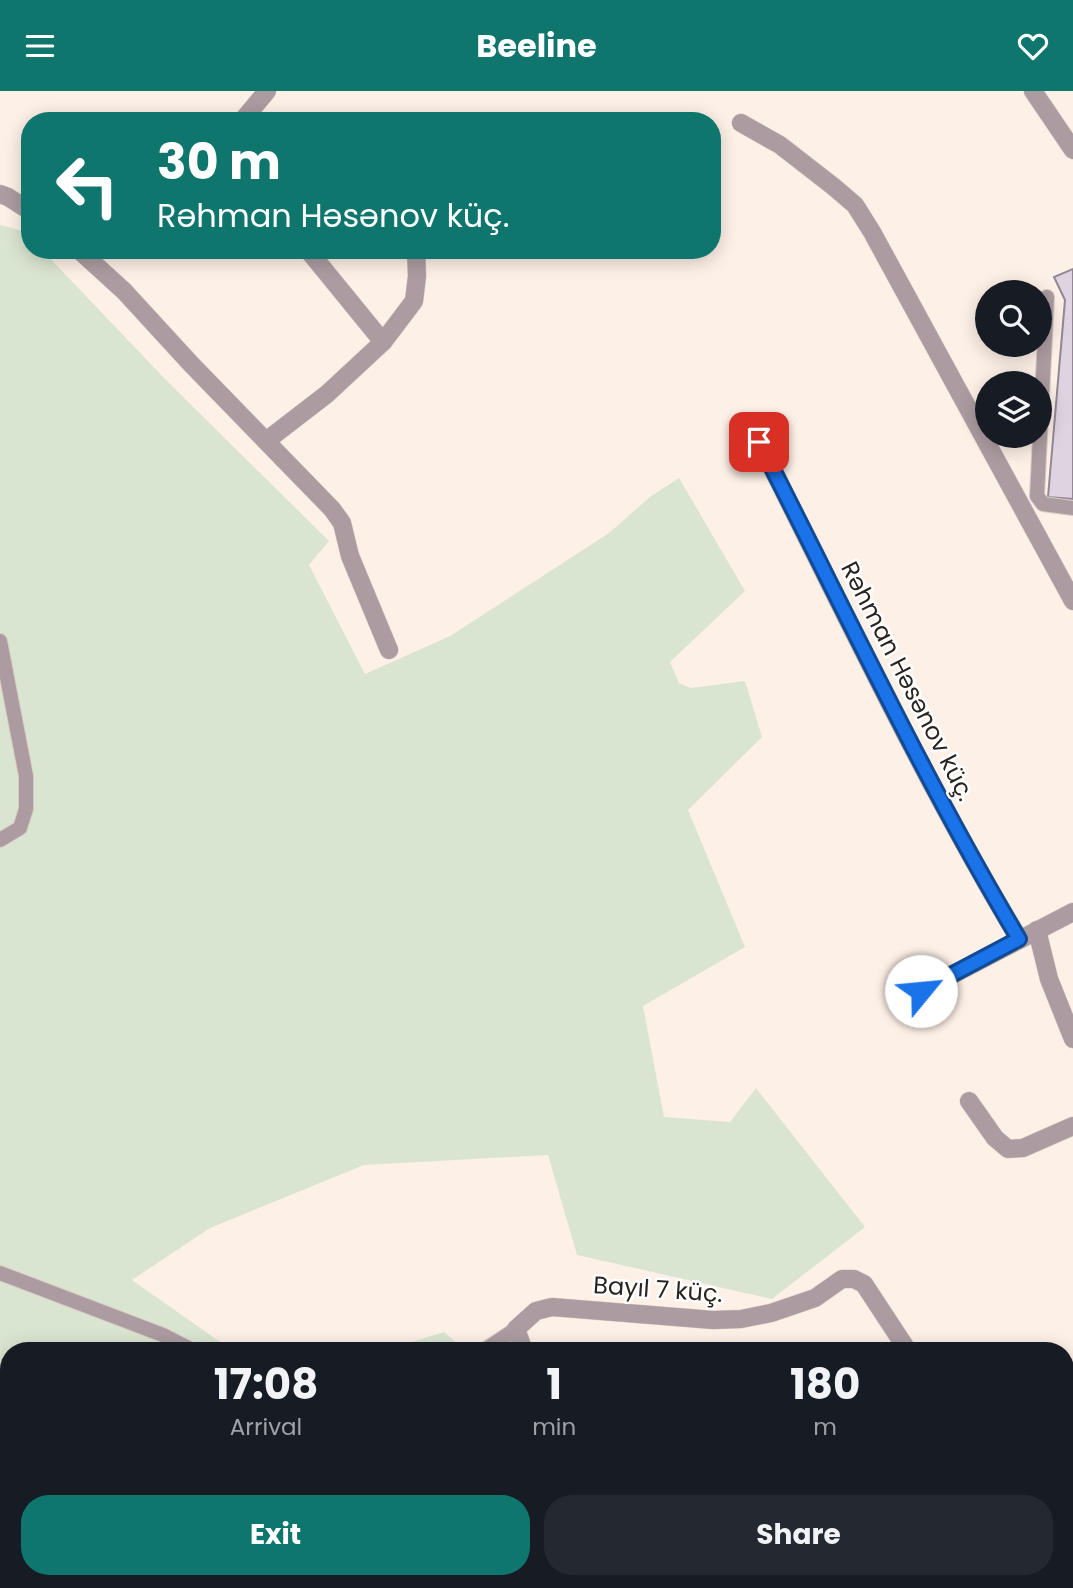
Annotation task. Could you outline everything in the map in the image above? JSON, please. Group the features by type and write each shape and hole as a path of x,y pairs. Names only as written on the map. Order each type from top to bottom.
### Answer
{"street":[{"path":"250,112 267,91"},
{"path":"1033,91 1073,150"},
{"path":"741,123 780,145 855,205 1073,601"},
{"path":"0,194 21,206"},
{"path":"89,259 124,291 332,509 342,523 350,556 389,650"},
{"path":"315,259 383,342"},
{"path":"266,441 327,394 383,342 414,301 416,259"},
{"name":"Rəhman Həsənov küç.","path":"759,442 891,704 985,881 1019,939"},
{"path":"921,991 1073,912"},
{"path":"1037,930 1049,979 1073,1039"},
{"path":"969,1101 995,1138 1008,1149 1023,1149 1073,1126"},
{"name":"Bayıl 7 küç.","path":"516,1329 536,1311 552,1307 713,1320 741,1319 771,1313 816,1298 842,1279 854,1279 864,1284 902,1342"},
{"path":"516,1329 521,1342"}],"lane":[{"path":"1044,357 1037,495 1044,504 1073,508"},
{"path":"0,642 26,776 27,796 20,828 0,840"},
{"path":"0,1273 177,1342"},
{"path":"496,1342 516,1329"}],"green space":[{"path":"0,225 21,230 21,259 51,259 167,381 329,541 309,565 365,674 450,636 609,533 650,497 679,478 745,591 670,662 679,683 691,688 745,681 762,737 688,810 745,947 643,1006 664,1117 730,1122 756,1088 865,1227 772,1299 577,1255 548,1155 364,1165 210,1228 132,1280 220,1342 0,1342"},
{"path":"444,1332 456,1342 412,1342"}],"building":[{"path":"1073,269 1073,499 1048,497 1065,300 1054,277"}],"route":[{"path":"759,442 885,692 985,881 1019,939 921,991"}]}
